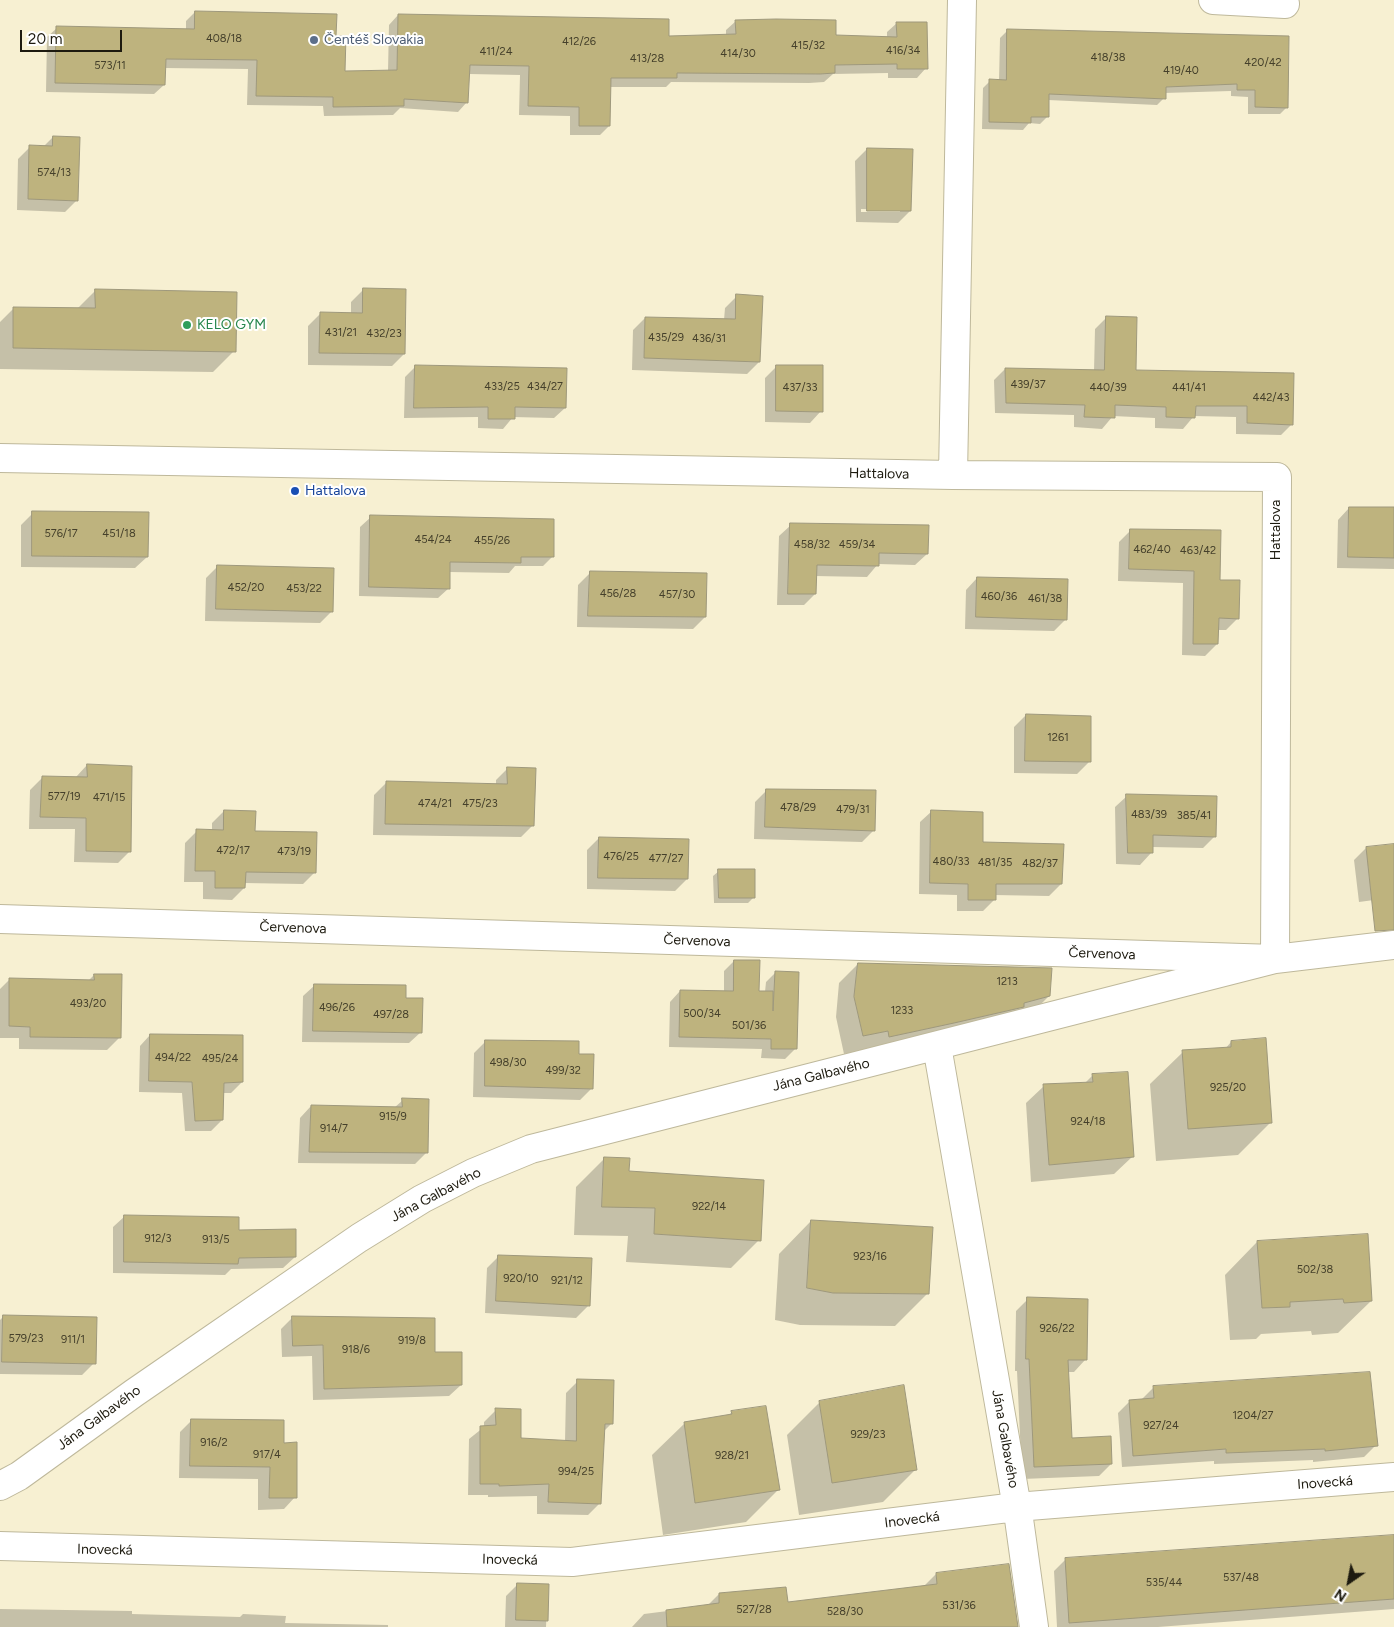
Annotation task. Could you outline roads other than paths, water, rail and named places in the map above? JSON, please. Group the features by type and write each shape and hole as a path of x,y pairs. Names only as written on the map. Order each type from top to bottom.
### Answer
{"street":[{"path":"953,475 962,0"},
{"path":"1213,0 1285,4"},
{"name":"Hattalova","path":"0,458 953,475 1277,477 1275,959"},
{"name":"Červenova","path":"0,919 1275,959 1394,945"},
{"name":"Jána Galbavého","path":"0,1486 19,1476 142,1387 359,1238 422,1199 473,1173 531,1149 1275,959"},
{"name":"Jána Galbavého","path":"937,1046 1016,1507"},
{"name":"Inovecká","path":"0,1546 572,1562 1016,1507 1394,1477"},
{"path":"1016,1507 1034,1627"}],"place":[{"name":"Čentéš Slovakia","path":"314,40"},
{"name":"KELO GYM","path":"187,325"},
{"name":"Hattalova","path":"295,491"}]}
